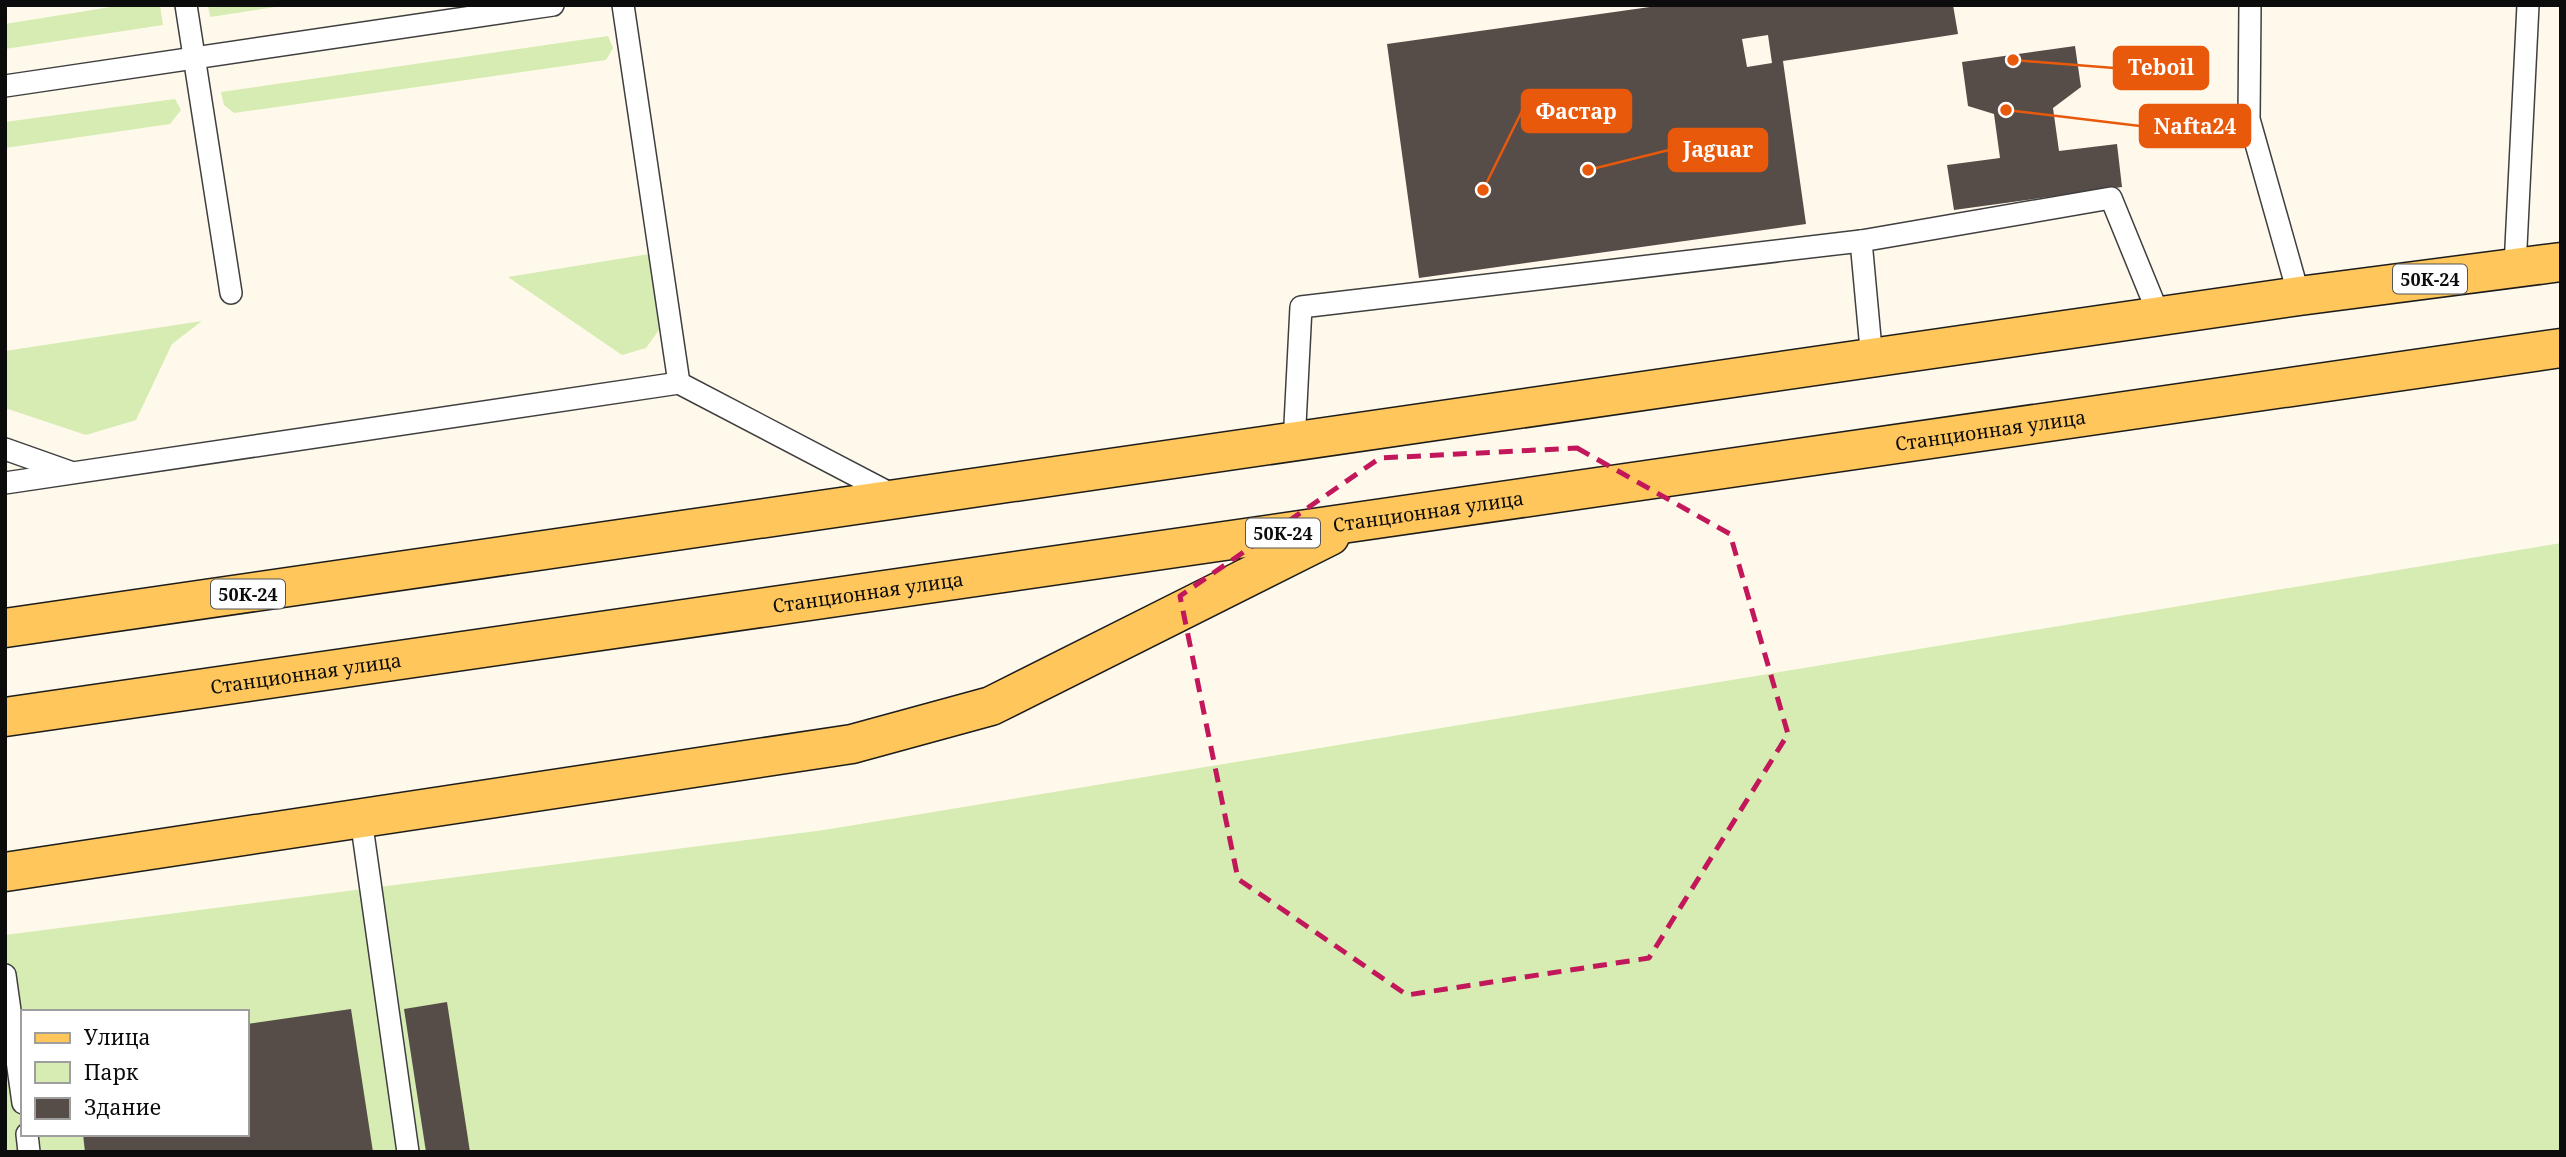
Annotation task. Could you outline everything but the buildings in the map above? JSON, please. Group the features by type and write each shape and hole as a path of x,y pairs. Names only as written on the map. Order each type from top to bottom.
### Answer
{"main road":[{"name":"50К-24","path":"5,628 1294,444 2298,296 2561,262"},
{"name":"Станционная улица","path":"5,718 2561,348"},
{"path":"5,873 852,744 991,706 1357,522"}],"lane":[{"path":"186,5 231,293"},
{"path":"5,86 553,5"},
{"path":"622,5 679,383"},
{"path":"2250,5 2249,119 2298,296"},
{"path":"2515,267 2528,5"},
{"path":"1294,444 1301,307 1861,242 2111,198 2160,317"},
{"path":"1861,242 1872,360"},
{"path":"5,483 679,383 903,500"},
{"path":"5,449 72,473"},
{"path":"361,819 408,1152"},
{"path":"5,975 21,1089"}],"highlighted area":[{"path":"1577,448 1730,534 1788,734 1649,958 1407,995 1238,879 1180,596 1380,458"}],"green space":[{"path":"123,5 160,5 163,25 5,49 5,24"},
{"path":"208,5 288,5 210,17"},
{"path":"608,36 613,48 606,60 234,113 224,105 221,92"},
{"path":"175,99 181,110 170,124 5,148 5,122"},
{"path":"649,254 659,330 646,348 622,355 508,277"},
{"path":"202,321 172,344 136,420 86,435 5,408 5,351"},
{"path":"2561,543 2561,1152 5,1152 5,935 824,830"}],"place":[{"name":"Teboil","path":"2013,60"},
{"name":"Nafta24","path":"2006,110"},
{"name":"Jaguar","path":"1588,170"},
{"name":"Фастар","path":"1483,190"}]}
